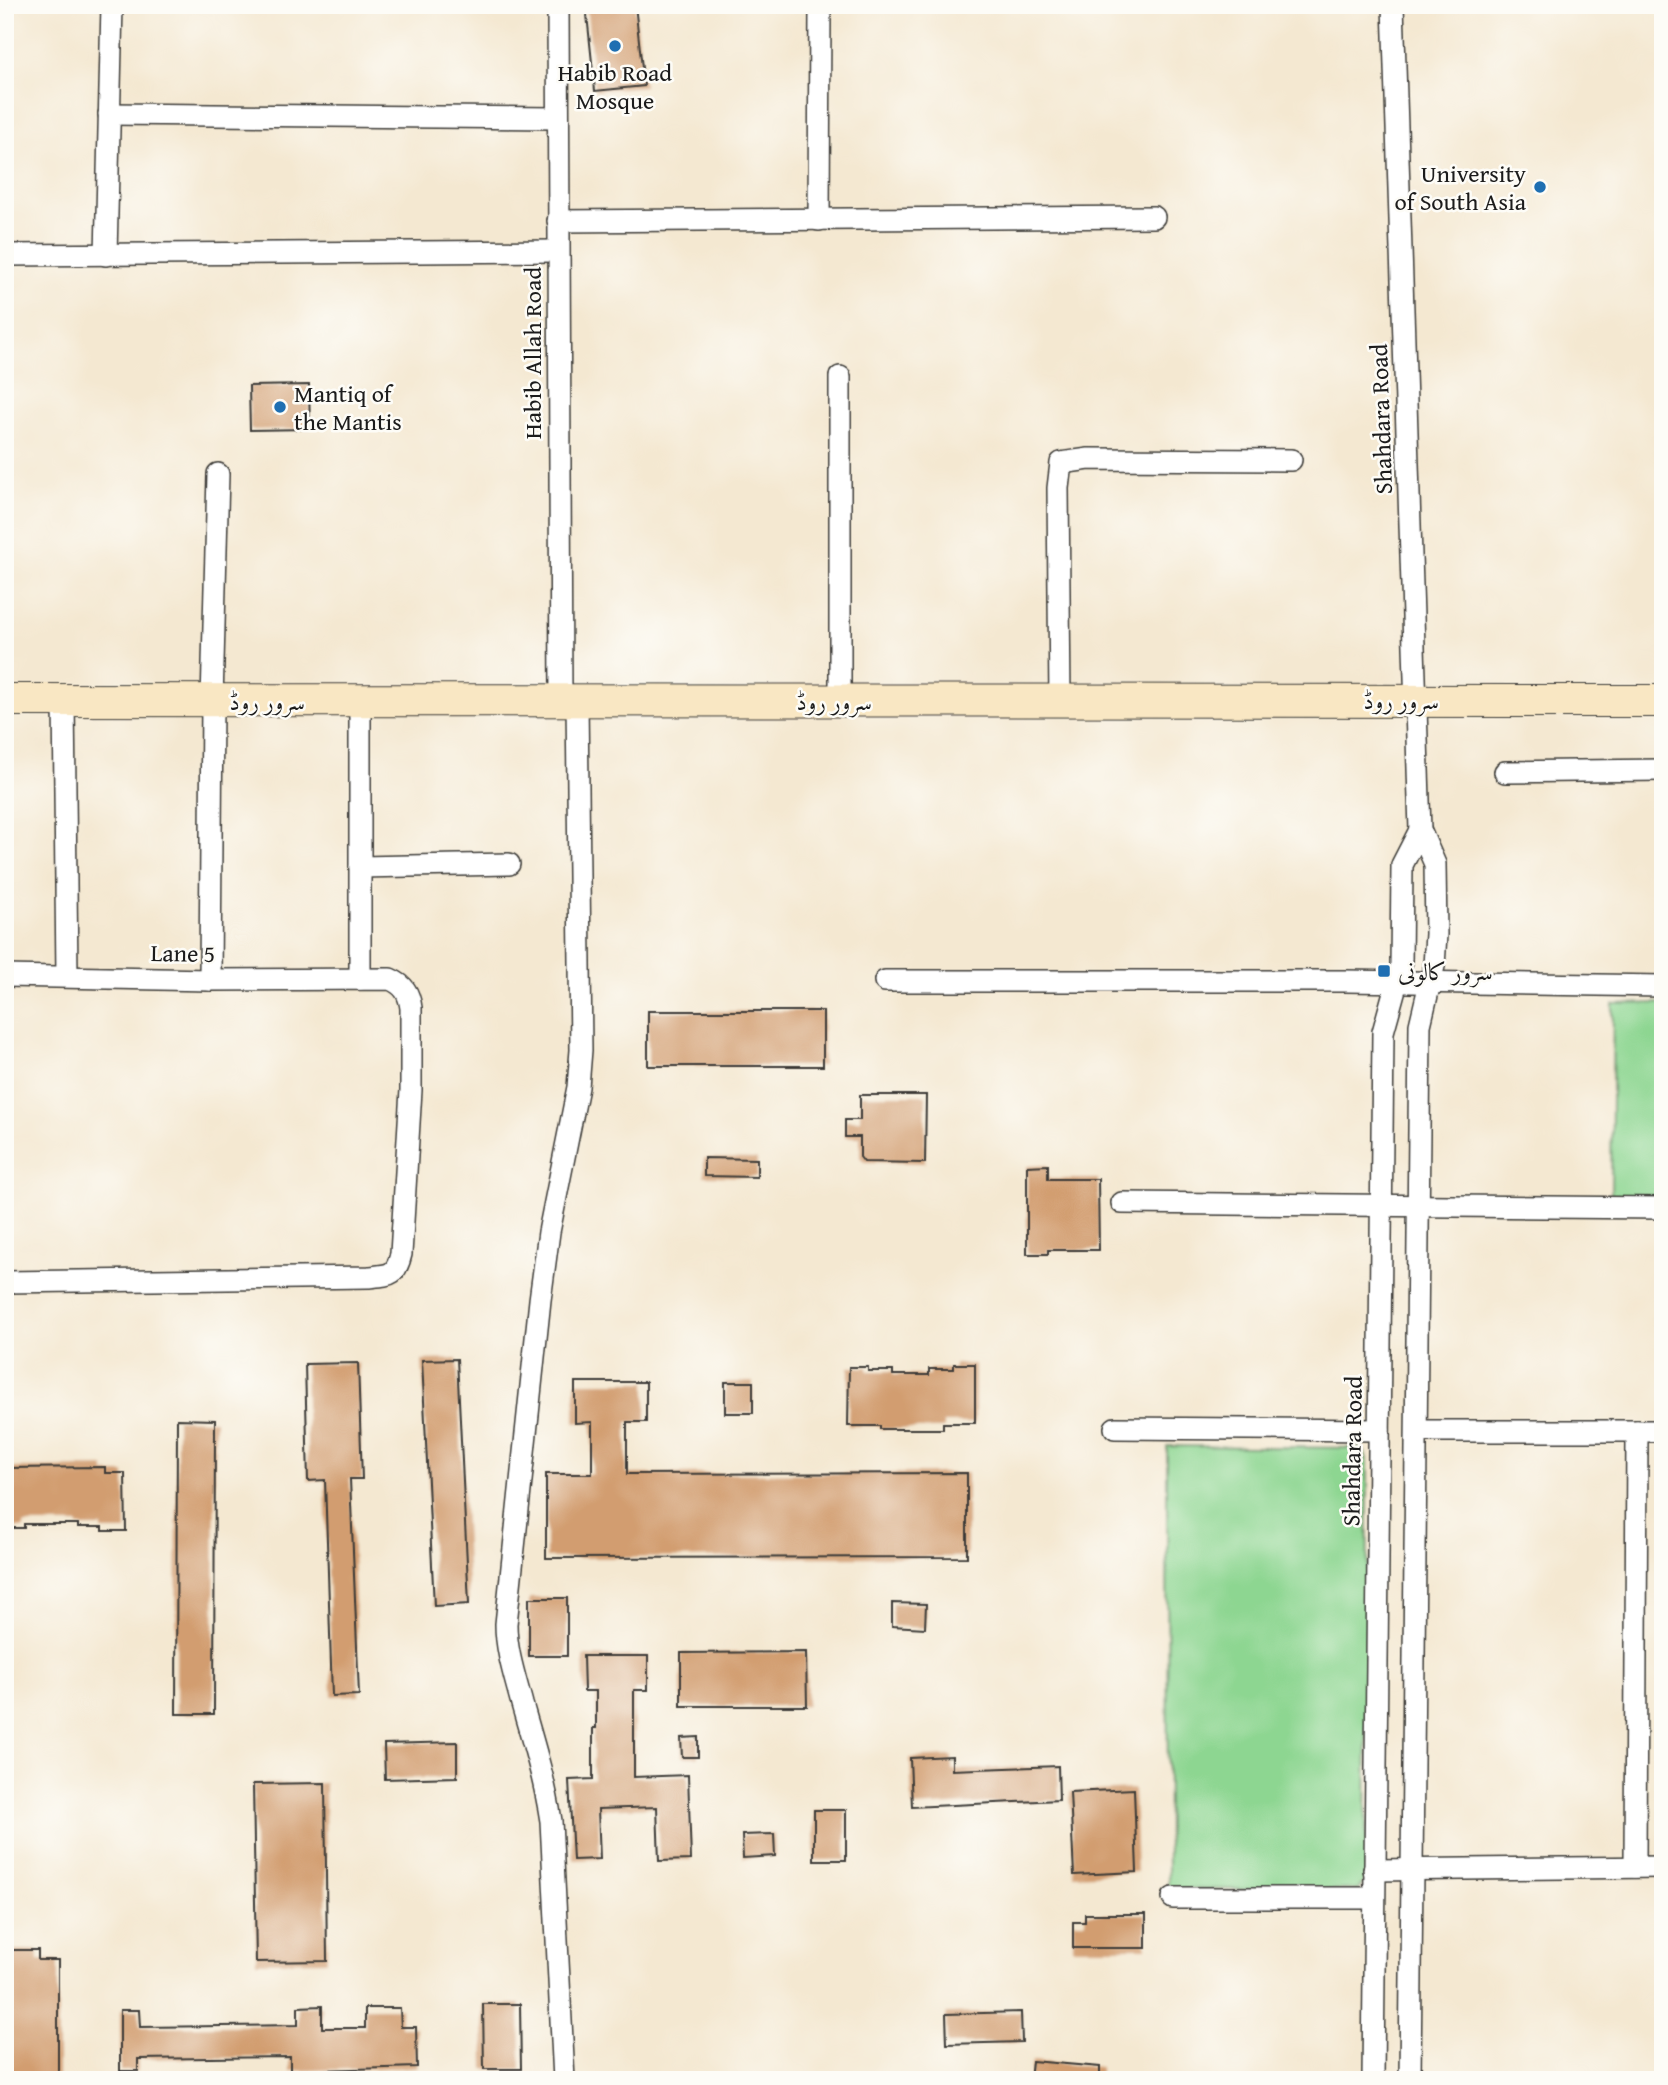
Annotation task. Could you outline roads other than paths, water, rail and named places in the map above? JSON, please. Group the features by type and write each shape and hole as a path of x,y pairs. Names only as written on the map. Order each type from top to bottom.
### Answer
{"street":[{"path":"106,255 112,5"},
{"name":"Habib Allah Road","path":"558,5 558,251 581,1050 578,1087 549,1232 506,1642 546,1789 551,1821 564,2080"},
{"path":"819,220 820,5"},
{"name":"Shahdara Road","path":"1393,5 1420,830 1435,864 1436,934 1431,981 1420,1025 1410,2080"},
{"path":"109,114 557,118"},
{"path":"558,221 1154,217"},
{"path":"5,255 558,251"},
{"path":"840,701 841,377"},
{"path":"1060,701 1060,463 1089,459 1291,460"},
{"path":"210,980 212,701 218,474"},
{"name":"سرور روڈ","path":"5,700 1663,701"},
{"path":"64,700 67,976"},
{"path":"360,701 360,979"},
{"path":"1505,772 1663,770"},
{"name":"Shahdara Road","path":"1373,2080 1383,1032 1398,981 1403,940 1402,865 1420,830"},
{"path":"360,867 509,864"},
{"name":"Lane 5","path":"5,976 210,980 390,979 401,984 409,995 411,1008 411,1090 401,1254 398,1267 392,1274 369,1277 5,1282"},
{"path":"885,981 1431,981 1663,986"},
{"path":"1122,1203 1663,1208"},
{"path":"1115,1428 1379,1430"},
{"path":"1417,1431 1663,1431"},
{"path":"1635,1867 1637,1432"},
{"path":"1374,1870 1663,1867"},
{"path":"1173,1898 1373,1898"}],"place":[{"name":"Habib Road Mosque","path":"615,46"},
{"name":"University of South Asia","path":"1540,187"},
{"name":"Mantiq of the Mantis","path":"280,407"},
{"name":"سرور کالونی","path":"1384,971"}]}
